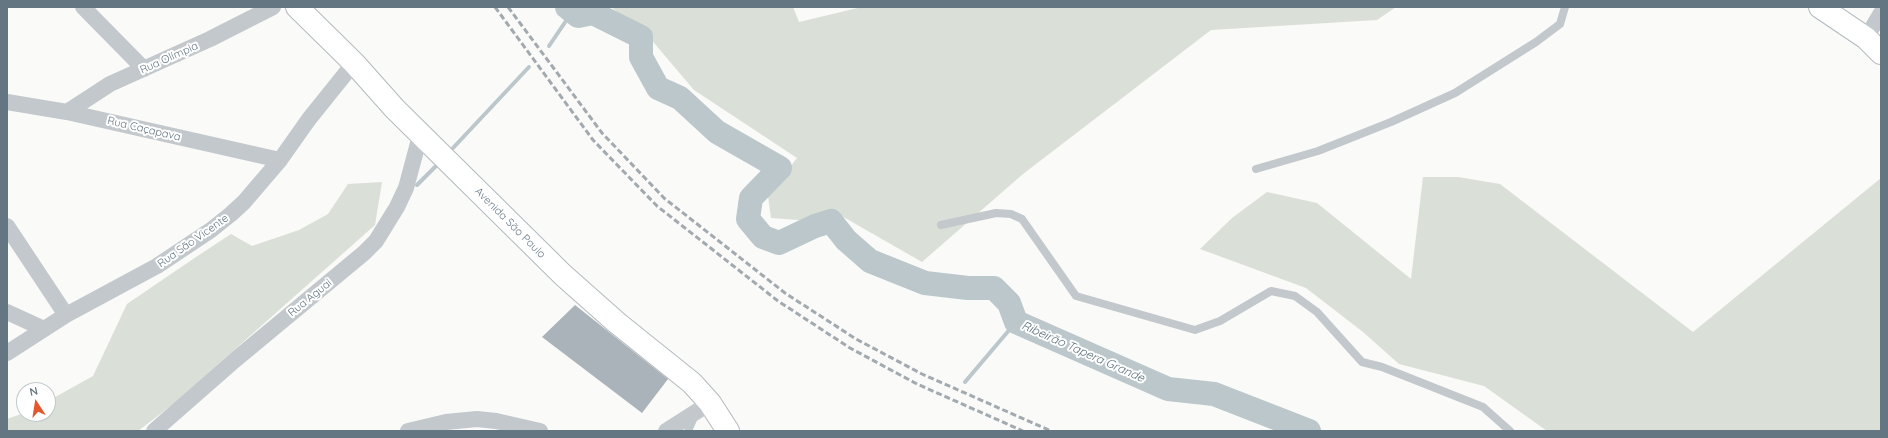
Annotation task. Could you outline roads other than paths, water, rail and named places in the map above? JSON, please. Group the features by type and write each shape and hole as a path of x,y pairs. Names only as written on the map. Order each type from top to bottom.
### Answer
{"main road":[{"name":"Avenida São Paulo","path":"297,7 354,63 396,109 421,132 563,275 616,322 692,383 704,407 728,431"},
{"path":"1820,7 1874,45"}],"street":[{"path":"83,7 144,69"},
{"name":"Rua Olímpia","path":"67,112 110,84 210,39 273,7"},
{"path":"1874,45 1881,13"},
{"name":"Rua São Vicente","path":"7,353 66,315 157,266 211,230 244,202 280,160 354,63"},
{"name":"Rua Caçapava","path":"7,102 67,112 280,160"},
{"name":"Rua Aguai","path":"154,431 234,360 364,253 376,241 398,207 406,188 421,132"},
{"path":"7,226 66,315"},
{"path":"7,312 44,329"},
{"path":"666,431 704,407"},
{"path":"408,431 446,422 477,419 496,421 540,431"}],"lane":[{"path":"1256,169 1318,151 1391,122 1455,93 1536,42 1560,24 1565,7"},
{"path":"941,225 996,213 1010,214 1022,219 1076,296 1195,330 1220,321 1271,291 1295,296 1317,312 1362,362 1382,367 1483,407 1510,431"},
{"path":"688,431 704,407"}],"waterway":[{"name":"Ribeirão Tapera Grande","path":"567,7 578,16 593,13 641,37 641,57 658,88 680,98 717,132 780,168 751,198 748,219 763,237 779,243 815,226 831,221 846,240 870,261 925,283 968,288 994,288 1009,303 1016,322 1168,389 1214,394 1309,431"},
{"path":"549,46 572,12"},
{"path":"453,148 529,67"},
{"path":"417,185 437,165"},
{"path":"965,382 1016,322"}],"railway":[{"path":"495,7 593,140 657,206 778,301 850,348 917,384 1023,431"},
{"path":"508,7 602,133 664,198 785,293 856,339 922,374 1051,431"}]}
